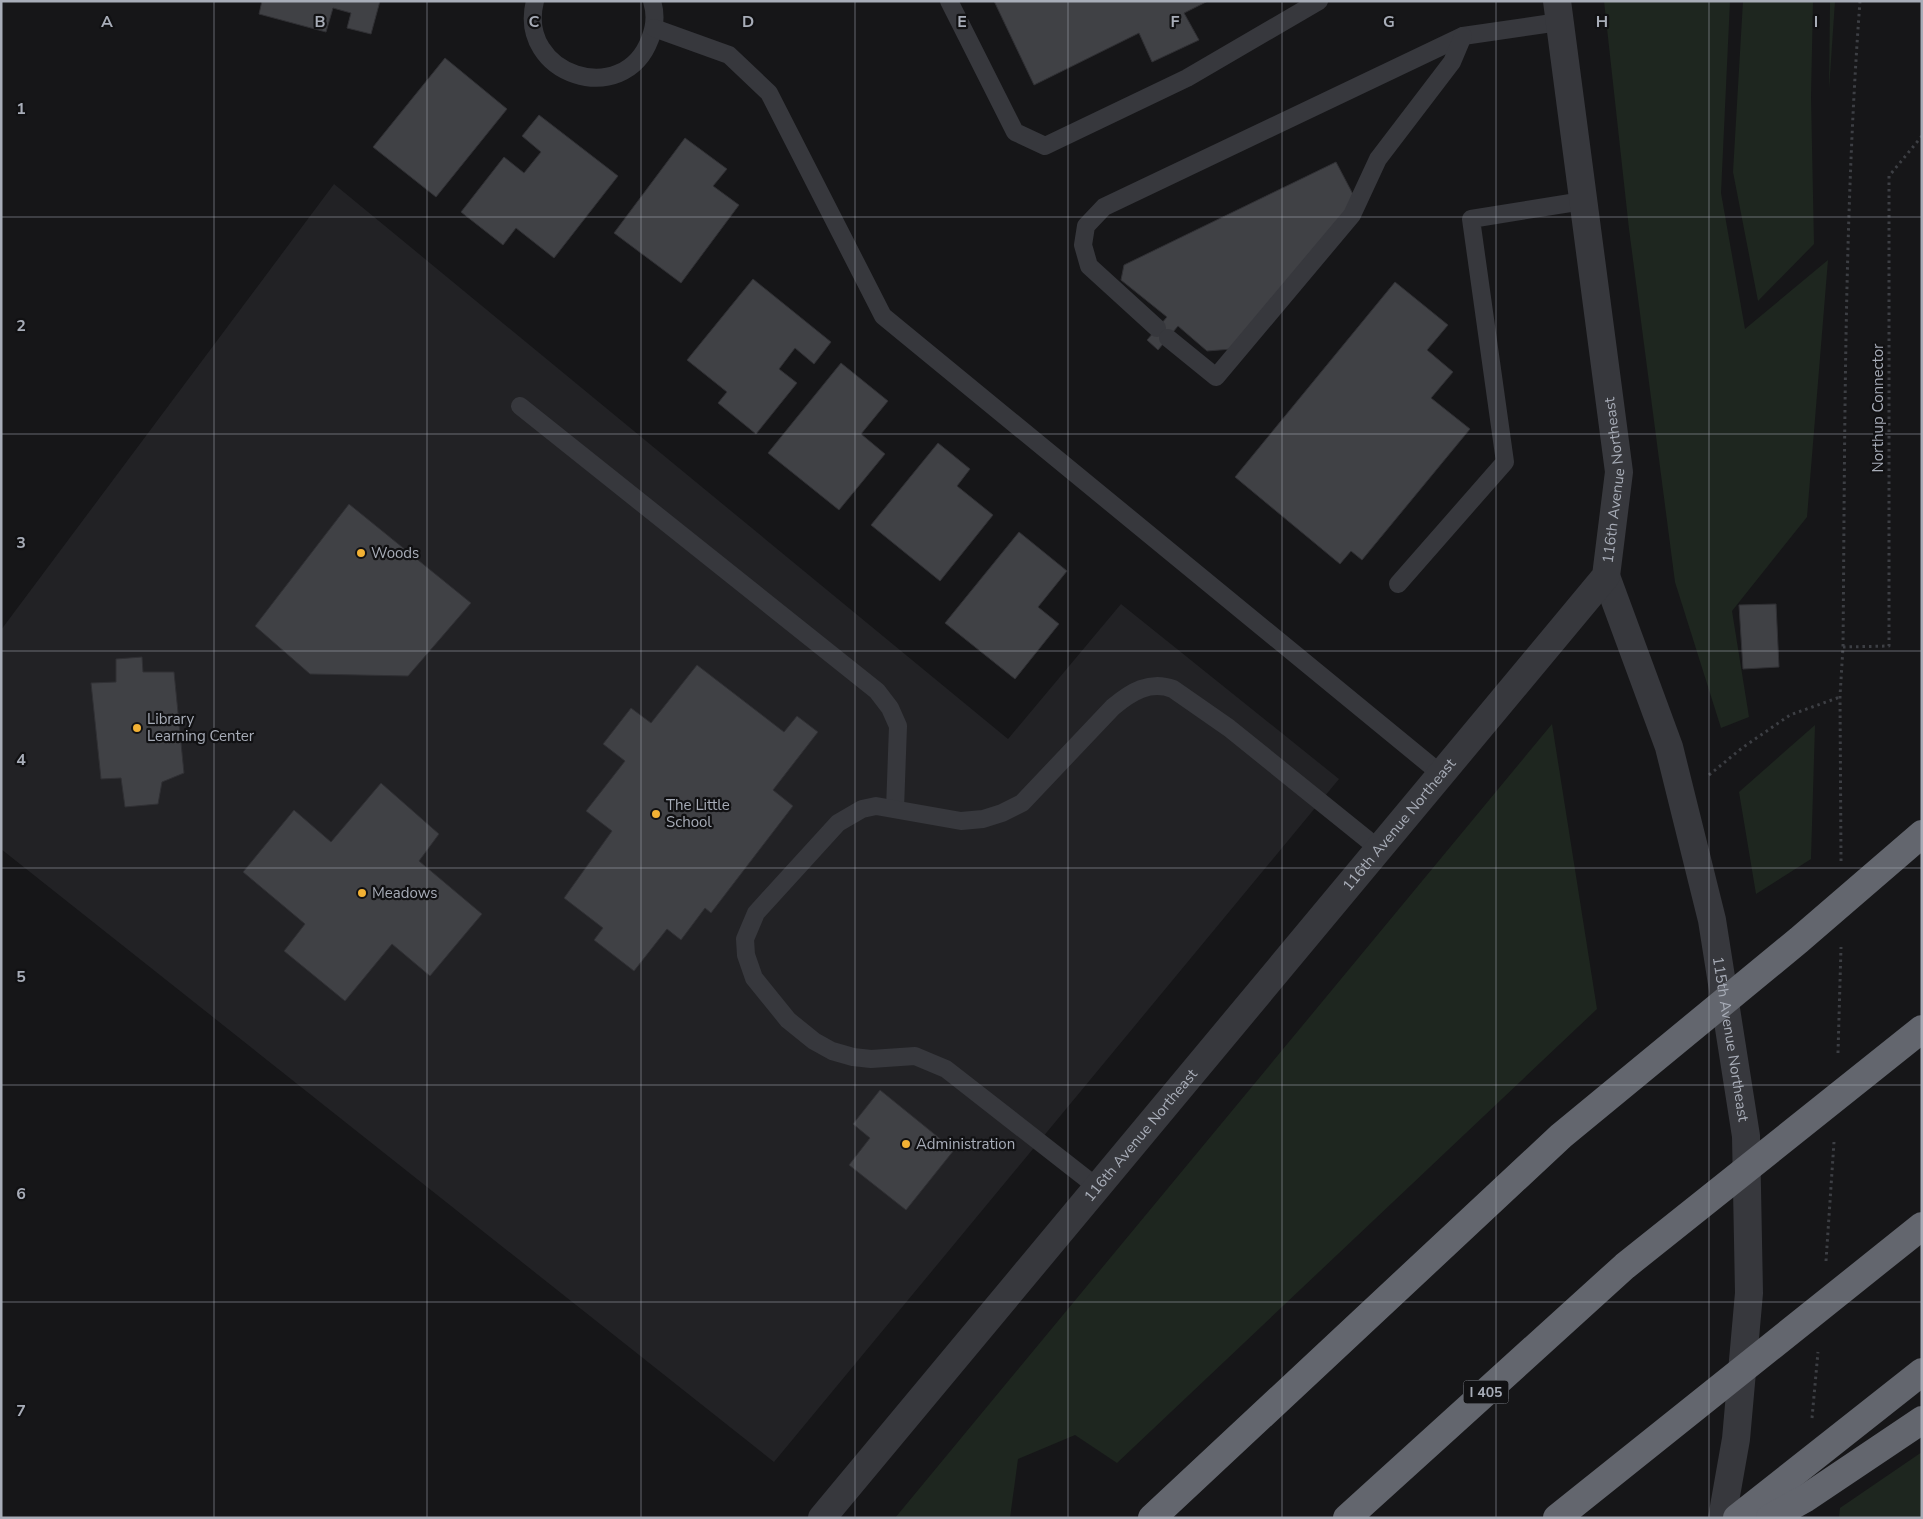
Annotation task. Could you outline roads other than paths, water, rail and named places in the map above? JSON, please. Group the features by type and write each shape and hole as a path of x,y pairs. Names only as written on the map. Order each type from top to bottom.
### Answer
{"highway":[{"path":"1152,1518 1561,1136 1799,940 1922,834"},
{"path":"1799,940 1922,850"},
{"name":"I 405","path":"1347,1518 1625,1266 1922,1029"},
{"path":"1557,1518 1922,1226"},
{"path":"1738,1518 1922,1372"},
{"path":"1770,1518 1806,1498 1922,1420"}],"street":[{"name":"116th Avenue Northeast","path":"822,1518 1606,576 1619,472 1558,11"},
{"name":"115th Avenue Northeast","path":"1606,576 1669,747 1712,920 1746,1136 1749,1293 1736,1438 1722,1518"}],"lane":[{"path":"535,1 533,11 534,31 542,50 556,66 575,75 595,79 616,74 634,64 647,48 654,28 655,8 652,1"},
{"path":"949,1 1015,132 1046,146 1187,78 1319,1"},
{"path":"1462,36 1452,62 1378,159 1352,215 1216,377 1163,333 1089,266 1083,245 1086,226 1104,207 1462,36 1558,11"},
{"path":"654,28 729,55 769,93 883,316 1441,774"},
{"path":"1398,584 1505,462 1471,219 1583,201"},
{"path":"520,406 877,691 890,708 898,726 894,809"},
{"path":"1097,1187 946,1069 915,1056 871,1059 853,1057 832,1051 814,1041 788,1020 754,978 746,955 745,939 756,913 838,823 862,809 876,806 961,821 982,819 1002,813 1022,803 1113,707 1126,697 1149,686 1163,685 1172,689 1229,728 1379,849"}],"place":[{"name":"Woods","path":"361,553"},
{"name":"Library Learning Center","path":"137,728"},
{"name":"The Little School","path":"656,814"},
{"name":"Meadows","path":"362,893"},
{"name":"Administration","path":"906,1144"}]}
